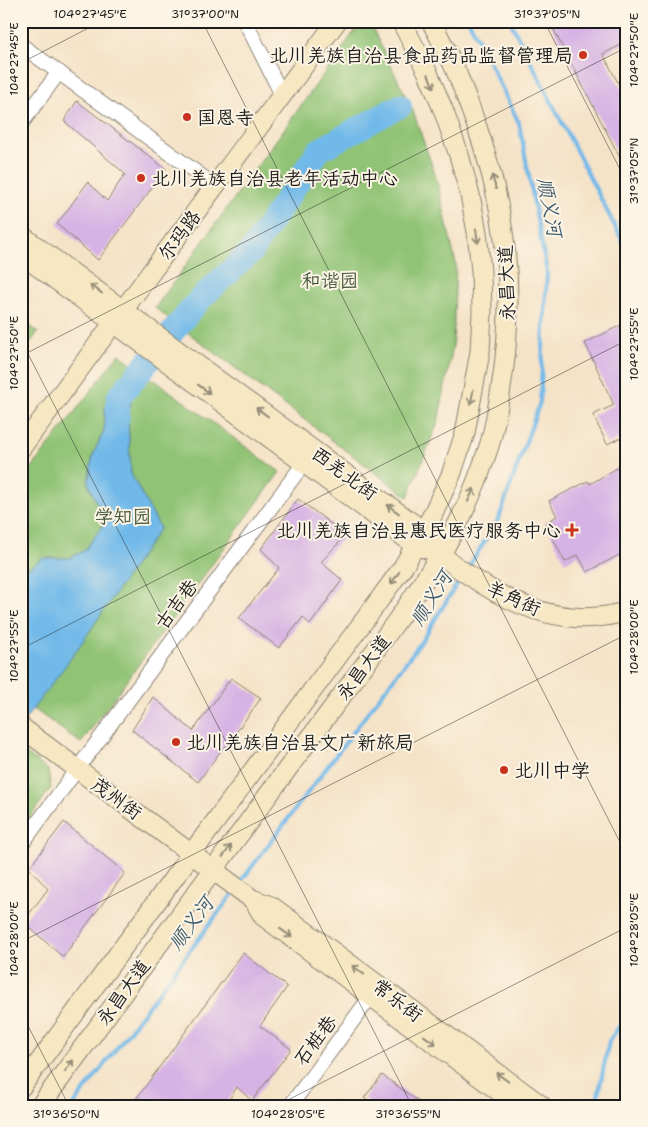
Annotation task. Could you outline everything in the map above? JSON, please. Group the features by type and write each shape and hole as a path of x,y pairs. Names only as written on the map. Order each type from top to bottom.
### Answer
{"main road":[{"name":"尔玛路","path":"21,448 337,21"},
{"name":"永昌大道","path":"21,1087 370,614 403,567 432,516 451,475 465,433 480,352 482,312 481,271 470,195 459,155 431,81 401,21"},
{"name":"永昌大道","path":"40,1106 220,874 424,582 455,528 475,485 491,440 506,355 509,313 508,269 496,189 484,147 452,62 431,21"},
{"name":"西羌北街","path":"21,235 119,316 440,554"},
{"name":"西羌北街","path":"21,254 119,316"},
{"name":"西羌北街","path":"170,354 304,463 419,538"},
{"name":"羊角街","path":"440,554 484,586 527,608 574,617 597,617 627,611"},
{"name":"茂州街","path":"22,727 220,874"},
{"name":"常乐街","path":"220,874 252,899 271,906 542,1106"},
{"name":"常乐街","path":"252,899 263,916 519,1106"}],"street":[{"path":"245,21 282,95"},
{"path":"21,45 215,186"},
{"path":"21,124 59,72"},
{"name":"古吉巷","path":"21,845 304,463"},
{"name":"石桩巷","path":"290,1106 371,996"}],"green space":[{"name":"和谐园","path":"362,21 369,21 413,111 437,180 456,264 453,346 438,422 408,497 155,308"},
{"path":"21,319 38,332 21,355"},
{"name":"学知园","path":"119,354 280,472 81,743 21,700 21,482"},
{"path":"21,750 48,770 51,788 21,829"}],"water":[{"path":"117,384 133,390 128,419 131,474 160,528 74,654 21,725 21,573 43,558 70,558 85,550 103,525 99,508 88,483 93,455 104,430 105,407"}],"building":[{"path":"549,21 627,21 627,42 603,54 627,100 627,171"},
{"name":"北川羌族自治县老年活动中心","path":"77,101 166,169 98,260 57,224 88,182 107,201 125,174 64,121"},
{"path":"627,322 627,435 607,444 593,415 614,405 585,343"},
{"path":"627,462 627,551 587,572 578,555 565,562 545,523 557,516 549,501 588,481 590,484"},
{"path":"298,499 346,535 321,562 342,580 310,625 303,617 279,648 239,618 279,568 261,549"},
{"path":"231,678 261,698 198,782 132,730 153,697 193,731"},
{"path":"64,822 125,873 63,957 23,922 48,889 29,868"},
{"path":"243,953 287,987 260,1026 291,1049 252,1101 237,1087 225,1106 131,1106"},
{"path":"382,1075 425,1106 375,1106 364,1098"}],"waterway":[{"name":"顺义河","path":"468,568 499,518 540,402 547,272 519,123 469,21"},
{"path":"510,21 627,250"},
{"path":"118,416 118,398 199,300 251,252 319,150 400,106"},
{"name":"顺义河","path":"239,884 421,642 462,576"},
{"name":"顺义河","path":"73,1106 234,892"},
{"path":"594,1106 598,1096 609,1041 627,1016"}],"place":[{"name":"北川羌族自治县食品药品监督管理局","path":"583,55"},
{"name":"国恩寺","path":"187,117"},
{"name":"北川羌族自治县老年活动中心","path":"141,178"},
{"name":"北川羌族自治县惠民医疗服务中心","path":"572,530"},
{"name":"北川羌族自治县文广新旅局","path":"176,742"},
{"name":"北川中学","path":"504,770"}]}
